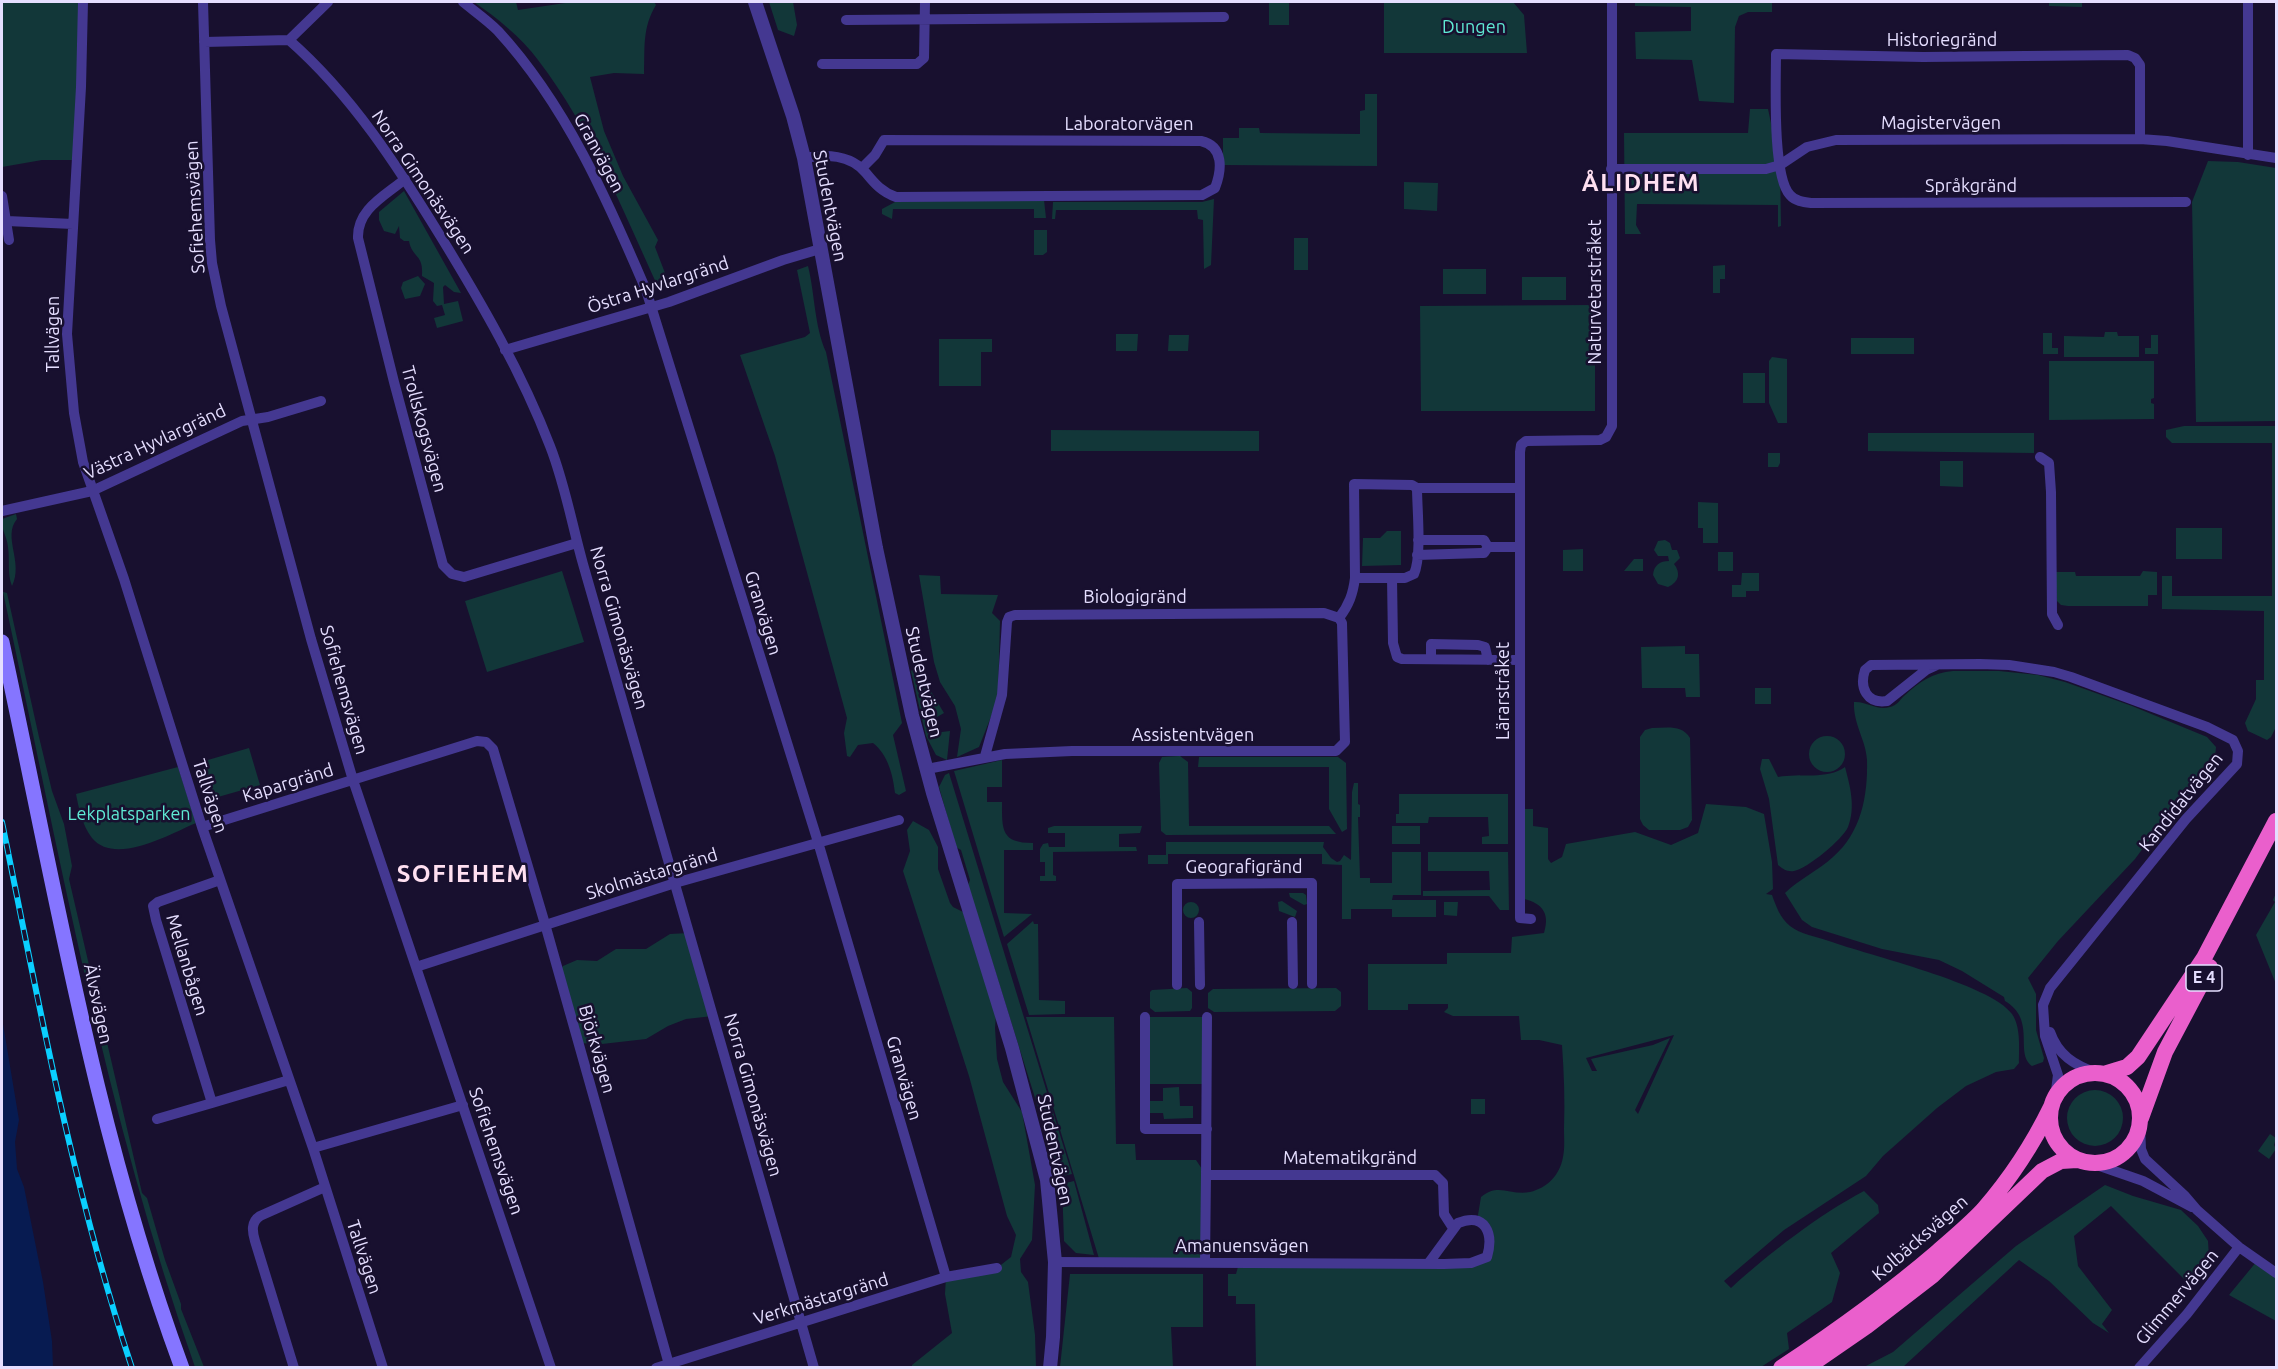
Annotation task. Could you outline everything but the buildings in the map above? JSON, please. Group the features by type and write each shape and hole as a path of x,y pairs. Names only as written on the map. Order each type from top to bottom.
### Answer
{"highway":[{"name":"E 4","path":"2053,1102 2062,1087 2072,1079 2084,1074 2117,1071 2127,1067 2138,1057 2204,958 2277,821"},
{"name":"E 4","path":"2094,1164 2112,1161 2127,1150 2138,1135 2140,1122 2165,1052 2277,843"},
{"path":"2100,1073 2114,1077 2130,1090 2136,1098 2140,1122"},
{"path":"2053,1102 2050,1125 2052,1134 2062,1149 2077,1160 2094,1164"},
{"name":"Kolbäcksvägen","path":"1781,1368 1890,1290 1981,1212 2022,1158 2053,1102"},
{"name":"Kolbäcksvägen","path":"1806,1368 1867,1326 1932,1276 2042,1171 2061,1161 2077,1160"}],"main road":[{"name":"Älvsvägen","path":"2,642 79,1009 108,1135 147,1267 182,1368"}],"street":[{"name":"Tallvägen","path":"83,2 68,357 74,413 83,462 124,579 202,827 313,1148 382,1368"},
{"name":"Sofiehemsvägen","path":"203,2 212,263 221,306 311,639 353,780 551,1368"},
{"path":"204,42 289,40 328,2"},
{"name":"Granvägen","path":"462,2 502,37 539,83 560,115 617,224 651,308 818,842 946,1277"},
{"name":"Studentvägen","path":"755,2 790,106 804,158 876,548 910,704 927,770 1032,1118 1047,1180 1055,1262 1050,1368"},
{"path":"822,64 916,64 924,58 925,2"},
{"name":"Naturvetarstråket","path":"1520,452 1521,445 1526,441 1600,440 1606,437 1612,426 1612,2"},
{"path":"2248,2 2248,154"},
{"path":"846,20 1224,17"},
{"name":"Norra Gimonäsvägen","path":"289,40 344,96 405,179 461,270 505,350 551,449 814,1368"},
{"name":"Historiegränd","path":"1780,165 1776,54 1923,57 2128,55 2135,58 2140,65 2140,139"},
{"name":"Magistervägen","path":"1611,170 1756,170 1780,165 1807,147 1836,140 2140,139 2277,158"},
{"name":"Laboratorvägen","path":"804,158 830,155 851,161 862,168 880,190 896,197 1202,195 1215,188 1219,170 1215,148 1211,143 1201,141 884,140 875,155 862,168"},
{"name":"Språkgränd","path":"1780,165 1782,179 1790,195 1796,200 1811,203 2186,202"},
{"name":"Trollskogsvägen","path":"405,179 365,211 358,230 358,238 443,565 452,574 464,577 577,543"},
{"path":"2,196 9,240"},
{"path":"7,222 73,224"},
{"name":"Östra Hyvlargränd","path":"505,350 651,308 783,260 820,249"},
{"name":"Västra Hyvlargränd","path":"2,511 92,491 242,421 268,417 321,401"},
{"name":"Lärarstråket","path":"1520,452 1520,918 1532,919"},
{"path":"2040,456 2049,463 2052,614 2058,625"},
{"path":"1339,618 1347,608 1353,593 1355,578 1354,484 1412,485 1417,488 1520,488"},
{"path":"1355,578 1405,578 1414,574 1418,540 1417,488"},
{"path":"1418,540 1484,540 1488,547"},
{"path":"1488,547 1520,547"},
{"path":"1417,555 1484,553 1488,547"},
{"path":"1392,578 1394,652 1397,657 1402,659 1520,660"},
{"name":"Biologigränd","path":"985,756 1002,695 1009,617 1016,615 1324,613 1339,618"},
{"name":"Assistentvägen","path":"927,770 985,756 1072,752 1336,751 1345,742 1343,630 1339,618"},
{"name":"Kandidatvägen","path":"1937,664 1926,670 1887,702 1868,697 1863,687 1864,670 1871,665 1937,664 2009,665 2071,677 2228,736 2233,740 2238,751 2237,764 2227,777 2186,819 2050,988 2043,1005 2043,1014 2045,1036 2058,1075 2053,1102"},
{"name":"Kapargränd","path":"202,827 477,741 486,742"},
{"name":"Björkvägen","path":"486,742 493,748 545,924 669,1366"},
{"name":"Skolmästargränd","path":"416,967 675,883 899,820"},
{"name":"Mellanbågen","path":"212,1103 153,906 158,902 220,880"},
{"name":"Geografigränd","path":"1177,985 1177,884 1312,883 1312,984"},
{"path":"1199,922 1200,985"},
{"path":"1293,922 1293,984"},
{"path":"2043,1014 2053,1041 2062,1053 2080,1068 2100,1073"},
{"path":"1144,1017 1145,1129 1207,1129"},
{"path":"1205,1263 1207,1017"},
{"path":"157,1119 289,1080"},
{"path":"313,1148 463,1105"},
{"path":"2140,1122 2141,1149 2145,1159 2239,1247 2277,1273"},
{"path":"2094,1164 2143,1181 2197,1210"},
{"name":"Matematikgränd","path":"1206,1175 1435,1175 1443,1183 1444,1214 1453,1228"},
{"path":"294,1368 255,1241 254,1220 324,1187"},
{"name":"Amanuensvägen","path":"1055,1262 1428,1264 1471,1263 1487,1257 1490,1235 1483,1224 1464,1220 1453,1228"},
{"path":"1428,1264 1453,1228"},
{"name":"Glimmervägen","path":"2139,1368 2219,1276 2239,1247"},
{"name":"Verkmästargränd","path":"656,1368 669,1366 946,1277 997,1268"}],"green space":[{"path":"2,2 83,2 77,160 42,160 2,167"},
{"path":"474,2 516,2 518,10 572,2 654,2 656,5 648,22 645,38 644,74 614,73 590,77 604,131 623,176 658,240 655,247 670,286 659,289 605,171 557,86 524,43"},
{"path":"769,2 793,2 797,25 794,36 778,30"},
{"path":"1269,2 1289,2 1289,25 1269,25"},
{"name":"Dungen","path":"1384,2 1513,2 1524,15 1527,53 1384,53"},
{"path":"1635,2 1772,2 1772,12 1748,12 1739,16 1735,27 1734,103 1699,101 1692,60 1636,59 1635,32 1691,31 1691,7 1635,6"},
{"path":"2049,2 2082,2 2082,7 2049,6"},
{"path":"1365,94 1377,94 1377,166 1223,165 1223,138 1239,138 1239,128 1259,128 1260,133 1360,134 1360,111 1365,110"},
{"path":"1750,109 1768,109 1780,165 1781,226 1778,227 1778,205 1637,204 1636,225 1641,234 1625,234 1624,133 1748,133"},
{"path":"2208,161 2238,162 2276,168 2276,421 2196,422 2192,202"},
{"path":"1404,182 1438,183 1437,211 1404,209"},
{"path":"404,191 461,293 454,292 445,285 443,287 444,304 458,301 463,321 437,328 434,318 445,315 442,305 437,306 433,301 434,283 422,276 420,260 409,241 400,238 399,226 395,234 384,231 379,220 379,212"},
{"path":"1214,199 1211,265 1204,269 1203,220 1198,219 1197,210 1056,210 1055,219 1052,219 1053,202 1202,202"},
{"path":"1044,200 1046,218 1034,218 1034,209 893,209 892,219 882,214 882,209 897,201"},
{"path":"1034,230 1047,230 1047,252 1043,255 1034,255"},
{"path":"1294,238 1308,238 1308,270 1294,270"},
{"path":"1725,265 1725,279 1720,279 1720,293 1713,293 1713,266"},
{"path":"808,266 817,320 826,352 902,723 893,735 906,791 899,795 895,793 886,759 873,743 858,745 850,757 847,756 844,733 847,718 775,456 740,355 805,337 810,333 797,270"},
{"path":"1443,269 1486,269 1486,294 1443,294"},
{"path":"418,276 425,284 420,296 405,299 401,288 403,282"},
{"path":"1522,277 1566,277 1566,300 1522,300"},
{"path":"1595,305 1595,411 1421,411 1420,306"},
{"path":"2105,332 2117,332 2118,336 2139,336 2139,357 2064,357 2064,336 2104,337"},
{"path":"2043,333 2052,333 2052,348 2058,348 2058,354 2043,354"},
{"path":"1116,334 1138,334 1137,351 1116,351"},
{"path":"1169,335 1189,335 1188,351 1168,351"},
{"path":"2151,335 2158,335 2158,354 2145,354 2145,348 2151,348"},
{"path":"1851,338 1914,338 1914,354 1851,354"},
{"path":"939,339 992,339 992,352 981,352 981,386 939,386"},
{"path":"1772,357 1787,359 1787,423 1778,423 1769,403 1769,361"},
{"path":"2049,361 2154,361 2154,398 2151,399 2151,403 2154,404 2154,419 2049,420"},
{"path":"1743,373 1765,373 1765,403 1743,403"},
{"path":"2184,426 2276,426 2276,727 2267,740 2248,731 2245,723 2256,699 2256,680 2264,680 2264,611 2162,609 2162,576 2172,576 2172,596 2272,596 2272,443 2172,443 2166,437 2166,430"},
{"path":"1051,430 1259,431 1259,451 1051,451"},
{"path":"1868,433 2034,433 2034,453 1868,451"},
{"path":"1768,453 1780,453 1778,467 1768,467"},
{"path":"1940,461 1963,461 1963,487 1940,486"},
{"path":"1698,502 1718,503 1718,543 1703,543 1703,528 1698,528"},
{"path":"16,514 12,542 16,568 12,586 8,547 2,519"},
{"path":"2176,528 2222,528 2222,559 2176,559"},
{"path":"1387,531 1401,531 1401,565 1362,566 1363,538 1380,538"},
{"path":"1665,540 1670,543 1672,550 1677,550 1680,558 1674,564 1678,571 1677,580 1668,587 1658,584 1653,575 1658,564 1669,561 1668,556 1658,556 1654,550 1658,541"},
{"path":"1583,549 1583,571 1563,571 1563,550"},
{"path":"1718,552 1733,552 1733,571 1718,571"},
{"path":"1634,559 1643,559 1643,571 1624,571"},
{"path":"562,571 584,642 487,672 465,601"},
{"path":"2143,571 2157,572 2157,595 2148,595 2148,606 2068,606 2061,605 2057,601 2055,572 2075,572 2076,576 2140,576"},
{"path":"1742,573 1759,573 1759,591 1746,591 1746,597 1732,597 1732,585 1741,585"},
{"path":"919,575 940,576 941,594 998,595 992,613 1000,621 998,699 979,747 957,757 961,729 955,706 940,682 934,662"},
{"path":"3,592 7,593 52,791 64,824 72,866 69,879 142,1193 147,1198 181,1309 204,1367 195,1367 163,1272 135,1177 87,983"},
{"path":"1685,646 1685,654 1699,654 1700,697 1686,697 1685,688 1642,688 1641,647"},
{"path":"920,653 929,688 944,713 930,721 929,729 934,733 950,731 947,760 936,755 926,736 911,671 915,668 913,656"},
{"path":"1953,671 1999,671 2038,675 2065,682 2132,706 2207,737 2216,747 2215,758 2193,790 2166,817 2135,859 2058,941 2028,978 2036,994 2036,1030 2044,1058 2043,1062 2032,1066 2025,1053 2020,1017 2004,997 1962,971 1939,960 1882,949 1812,927 1802,920 1785,893 1827,862 1843,847 1861,813 1866,787 1867,760 1855,718 1854,702 1880,708 1890,707 1926,679"},
{"path":"1755,688 1771,688 1771,704 1755,704"},
{"path":"1678,729 1690,738 1692,820 1688,827 1680,830 1649,830 1640,819 1640,737 1645,730"},
{"path":"1827,736 1840,741 1845,754 1840,767 1827,772 1814,767 1809,754 1814,741"},
{"path":"249,748 260,785 211,799 201,762"},
{"path":"1180,756 1188,762 1189,826 1329,826 1336,834 1166,835 1161,831 1159,763 1162,757"},
{"path":"1199,757 1338,757 1346,763 1347,829 1342,832 1329,809 1329,767 1198,767"},
{"path":"1762,759 1769,759 1778,777 1822,775 1845,767 1852,804 1848,827 1824,853 1794,871 1785,870 1778,865 1769,799 1760,769"},
{"path":"1002,760 1002,787 987,787 987,802 1002,802 1003,827 1009,837 1015,841 1033,843 1033,850 1004,850 1004,913 1032,914 1004,937 954,771"},
{"name":"Lekplatsparken","path":"178,767 196,823 158,840 128,848 114,849 102,846 92,838 83,822 76,794"},
{"path":"949,773 1072,1174 1063,1176 1059,1160 1054,1158 968,885 970,880 961,850 956,847 939,787 945,775"},
{"path":"1354,783 1358,783 1358,804 1360,805 1360,817 1358,817 1360,878 1370,878 1370,883 1392,883 1392,852 1421,852 1421,895 1393,895 1392,900 1436,900 1436,917 1392,917 1392,909 1351,909 1351,919 1342,919 1342,865 1322,864 1322,854 1168,854 1168,864 1148,864 1148,855 1166,855 1166,842 1324,842 1323,847 1337,862 1344,855 1351,860"},
{"path":"1399,794 1508,794 1508,844 1482,844 1482,837 1489,836 1488,817 1429,817 1428,823 1396,823 1396,814 1399,814"},
{"path":"1706,804 1746,807 1764,814 1772,862 1773,889 1766,894 1772,895 1781,916 1790,926 1804,933 1955,981 2000,1003 2012,1014 2017,1025 2019,1063 2014,1069 1996,1072 1966,1086 1937,1108 1883,1156 1866,1176 1784,1230 1724,1281 1731,1288 1795,1235 1864,1191 1878,1205 1879,1213 1831,1253 1840,1273 1832,1302 1787,1333 1789,1349 1761,1367 1256,1367 1255,1304 1236,1304 1236,1296 1228,1296 1228,1274 1236,1274 1239,1263 1481,1261 1491,1243 1477,1221 1481,1197 1493,1190 1523,1193 1542,1187 1556,1175 1564,1154 1562,1045 1539,1040 1521,1040 1519,1016 1453,1016 1444,1012 1448,1004 1408,1004 1408,1010 1368,1010 1368,964 1447,964 1447,953 1511,953 1512,937 1544,933 1545,913 1533,902 1520,898 1520,809 1533,809 1533,826 1548,828 1548,859 1551,863 1562,857 1566,844 1635,832 1671,845 1698,833","holes":["1674,1035 1638,1114 1635,1110 1670,1038 1653,1045 1591,1059 1597,1071 1592,1071 1586,1058"]},
{"path":"913,821 929,830 938,847 938,869 950,903 953,907 971,916 997,1002 995,1028 997,1059 1003,1082 1022,1112 1035,1185 1032,1240 1020,1259 1021,1272 1028,1282 1035,1335 1036,1367 912,1367 952,1333 945,1294 946,1277 997,1268 1011,1257 1016,1235 1007,1216 969,1076 903,871 910,851 907,830"},
{"path":"1054,826 1142,826 1140,833 1119,834 1119,847 1136,847 1137,851 1053,852 1053,875 1056,876 1056,881 1040,881 1040,876 1045,876 1045,862 1040,862 1040,849 1043,844 1048,843 1049,847 1065,847 1065,833 1048,833 1048,828"},
{"path":"1392,826 1420,826 1420,844 1392,844"},
{"path":"1428,852 1508,852 1509,910 1500,910 1489,896 1423,896 1423,891 1490,890 1489,871 1428,871"},
{"path":"1289,893 1303,893 1306,895 1307,904 1304,905 1290,897"},
{"path":"2276,893 2276,984 2256,935 2275,902 2273,900"},
{"path":"1282,901 1297,911 1295,917 1279,911 1278,902"},
{"path":"1191,902 1199,910 1191,918 1183,910"},
{"path":"1444,902 1458,902 1457,916 1444,915"},
{"path":"1033,921 1034,924 1038,924 1039,1000 1065,1001 1065,1014 1029,1015 1007,944"},
{"path":"689,933 713,1016 686,1019 646,1039 602,1044 578,1043 558,973 563,966 577,960 597,961 616,949 646,949 670,934"},
{"path":"1187,988 1192,992 1190,1011 1155,1012 1150,1008 1152,990"},
{"path":"1336,988 1341,992 1341,1006 1335,1011 1214,1012 1208,1008 1208,993 1213,989"},
{"path":"1026,1017 1114,1017 1116,1144 1135,1144 1136,1160 1196,1160 1206,1175 1205,1263 1100,1262"},
{"path":"1145,1017 1207,1017 1207,1084 1145,1084"},
{"path":"1179,1087 1180,1106 1193,1106 1193,1118 1164,1119 1163,1113 1150,1113 1150,1101 1163,1101 1163,1088"},
{"path":"2095,1090 2106,1092 2115,1098 2121,1107 2123,1118 2121,1129 2115,1138 2106,1144 2095,1146 2084,1144 2075,1138 2069,1129 2067,1118 2069,1107 2075,1098 2084,1092"},
{"path":"1471,1099 1485,1099 1485,1114 1471,1114"},
{"path":"2270,1134 2276,1138 2274,1145 2276,1149 2269,1159 2258,1151"},
{"path":"1074,1181 1094,1255 1076,1253 1064,1241 1062,1184"},
{"path":"2105,1185 2181,1210 2198,1226 2208,1241 2209,1257 2203,1272 2191,1286 2111,1206 2074,1236 2078,1266 2112,1310 2102,1324 2109,1333 2093,1323 2049,1281 2019,1260 1903,1367 1864,1367 1893,1352 2016,1246"},
{"path":"2257,1261 2276,1273 2276,1321 2229,1295"},
{"path":"1070,1274 1203,1274 1203,1327 1171,1327 1173,1367 1060,1367"}],"water":[{"path":"2,1018 19,1120 15,1142 17,1169 24,1187 43,1282 52,1341 53,1367 2,1367"}],"railway":[{"path":"2,822 44,1028 75,1165 111,1301 132,1368"}],"district":[{"name":"ÅLIDHEM","path":"1641,183"},
{"name":"SOFIEHEM","path":"463,874"}]}
